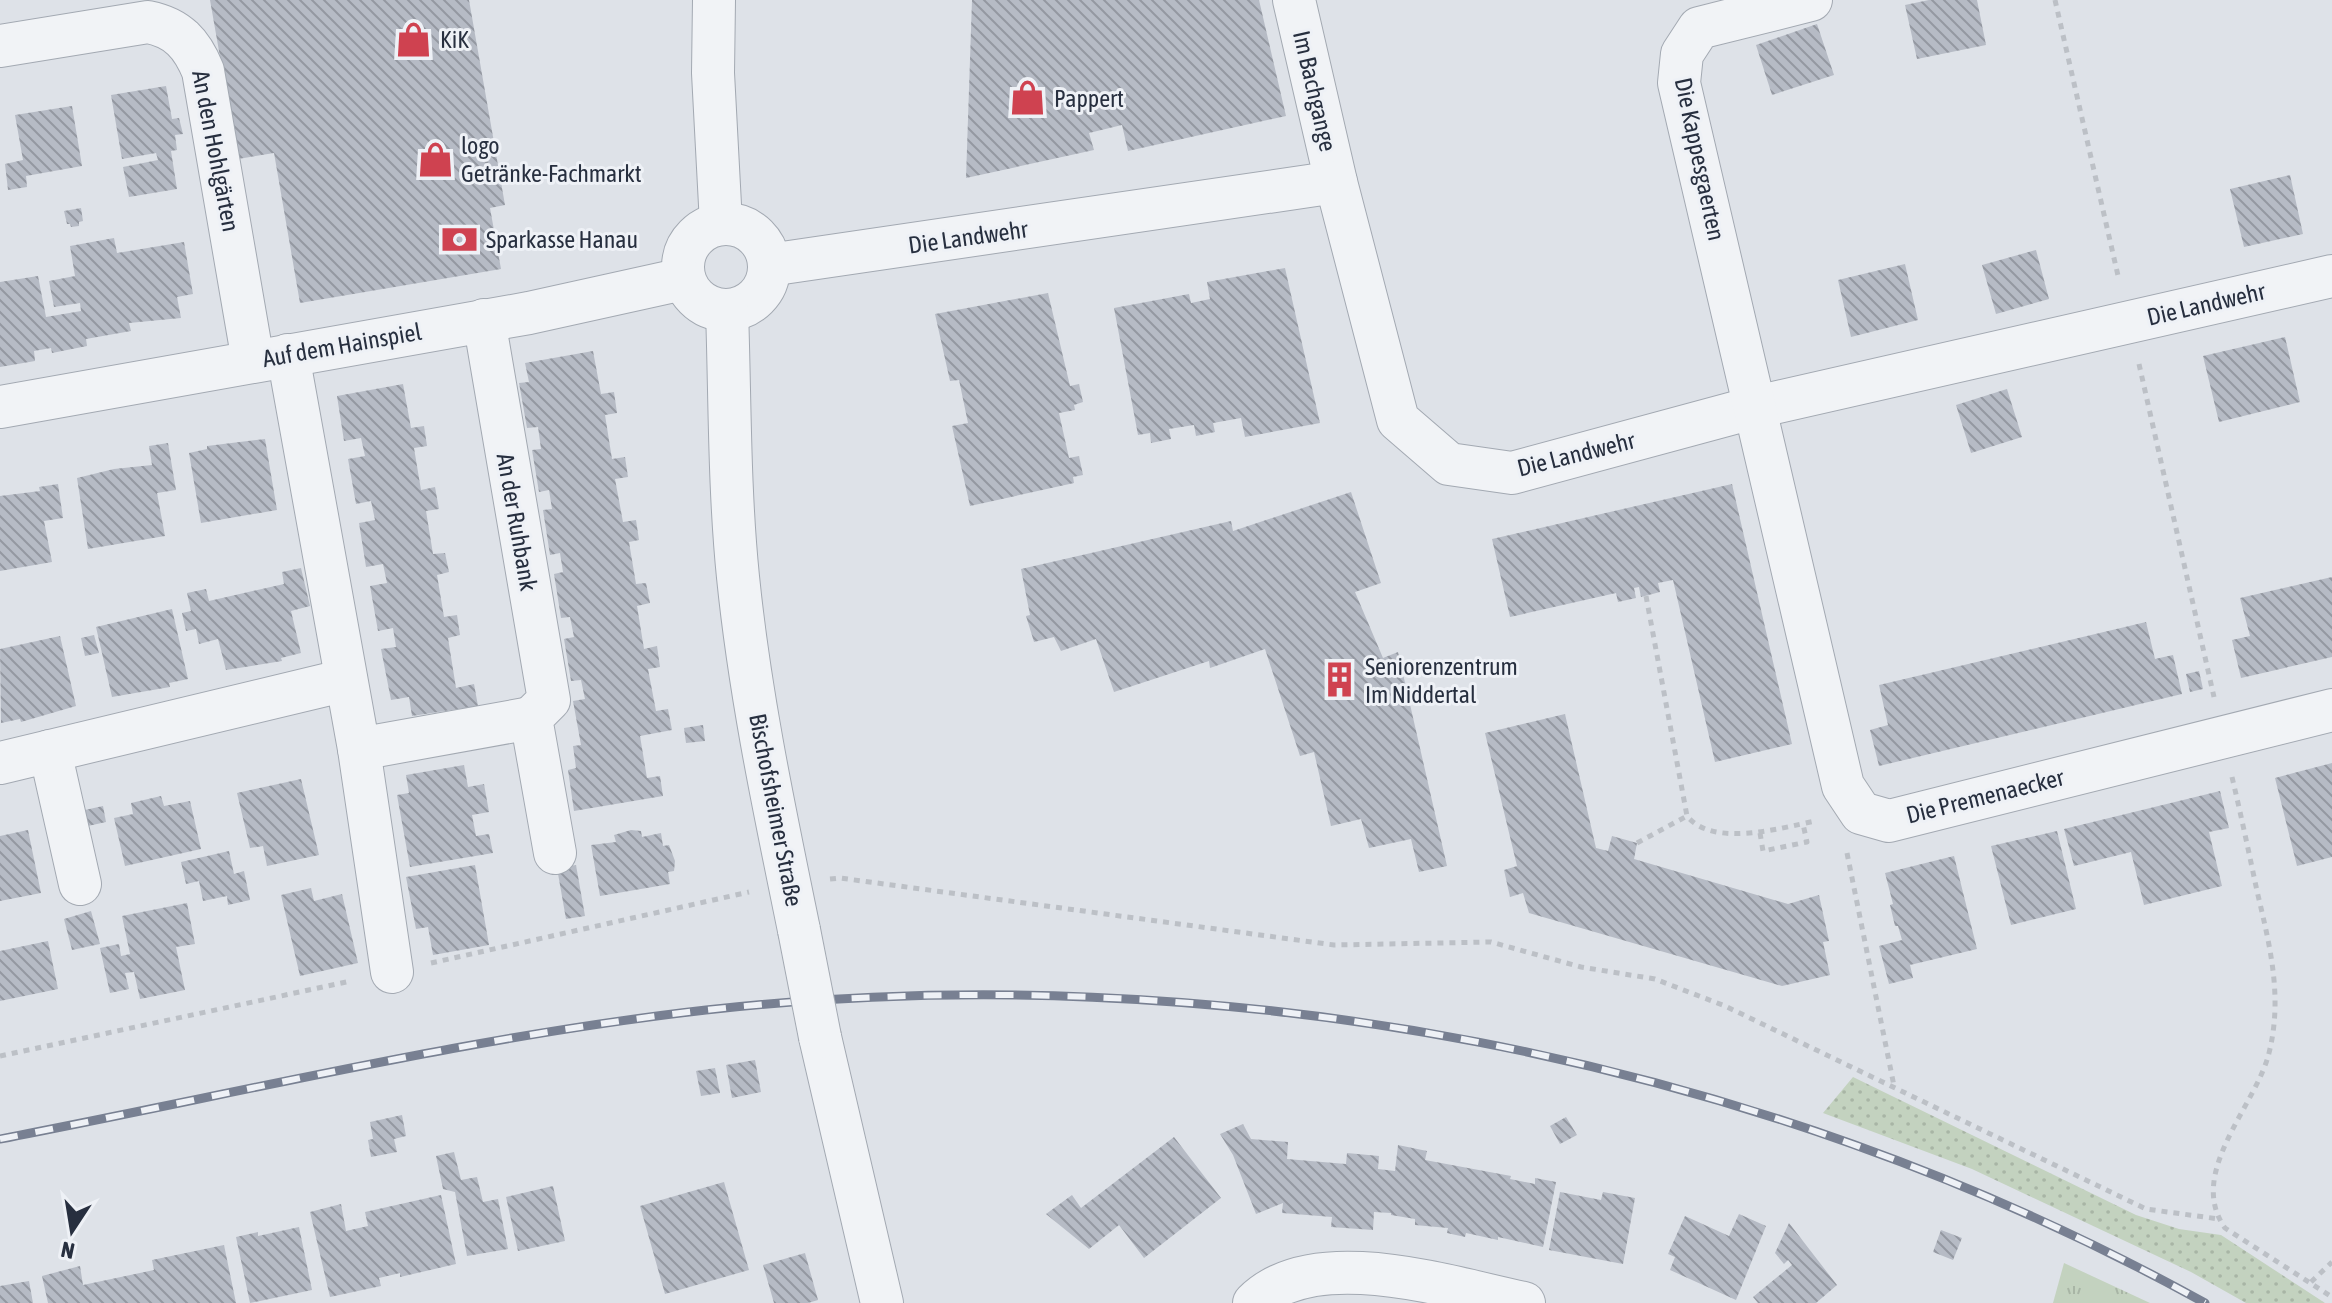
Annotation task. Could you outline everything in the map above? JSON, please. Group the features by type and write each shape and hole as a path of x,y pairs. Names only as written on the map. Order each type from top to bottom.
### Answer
{"street":[{"path":"714,0 713,73 721,224"},
{"name":"Im Bachgange","path":"1294,0 1336,182"},
{"name":"Die Kappesgaerten","path":"1756,407 1679,83 1682,54 1699,28 1811,0"},
{"name":"An den Hohlgärten","path":"0,46 148,22 164,25 181,35 196,52 271,358"},
{"name":"Die Landwehr","path":"769,265 1336,182 1398,420 1449,464 1512,473 1756,407 2332,276"},
{"path":"721,224 737,225 753,234 764,248 769,265 766,282 757,297 743,306 727,310 711,307 697,299 683,279 684,254 693,240 705,229 721,224"},
{"name":"Auf dem Hainspiel","path":"0,407 533,312 683,279"},
{"name":"Bischofsheimer Straße","path":"727,310 732,495 750,675 820,1037 882,1303"},
{"name":"An der Ruhbank","path":"484,320 549,700 531,718"},
{"path":"271,358 346,680 392,972"},
{"name":"Die Premenaecker","path":"1756,407 1843,786 1861,813 1889,821 2332,710"},
{"path":"0,763 346,680"},
{"path":"359,749 531,718 555,853"},
{"path":"50,751 80,884"},
{"path":"1254,1303 1284,1285 1318,1274 1350,1271 1386,1275 1524,1303"}],"path":[{"path":"2055,0 2271,954 2277,1013 2269,1057 2230,1135 2217,1168 2212,1201 2225,1228 2332,1297"},
{"path":"1646,596 1687,816 1693,824 1729,834 1760,833 1803,824 1807,842 1763,851 1760,833"},
{"path":"1637,843 1687,816"},
{"path":"1845,847 1894,1087"},
{"path":"0,1056 789,884 840,878 1334,945 1491,942 1581,967 1655,979 1725,1006 2146,1209 2219,1219"},
{"path":"2311,1282 2332,1262"}],"green space":[{"path":"1853,1077 2136,1215 2179,1229 2221,1235 2325,1303 2246,1303 2191,1272 1972,1169 1823,1113"},
{"path":"2064,1263 2150,1303 2053,1303"}],"building":[{"path":"210,0 469,0 505,205 490,208 501,269 300,303 274,153 238,159"},
{"path":"972,0 1259,0 1286,116 1128,151 1122,125 1089,133 1094,150 966,178"},
{"path":"1929,0 1977,0 1986,45 1917,59 1905,5"},
{"path":"1817,24 1834,75 1772,95 1756,45"},
{"path":"166,86 172,119 179,118 183,134 175,135 177,150 171,151 177,189 129,197 123,167 158,160 156,153 122,159 111,95"},
{"path":"72,106 82,166 26,176 27,187 8,190 5,164 23,160 15,115"},
{"path":"2290,175 2303,234 2244,247 2230,189"},
{"path":"81,208 83,221 79,222 79,226 71,227 67,224 64,211"},
{"path":"114,238 117,253 184,242 193,294 177,297 181,318 129,323 131,331 86,339 87,346 52,353 51,348 34,351 35,361 0,367 0,282 38,276 46,317 81,311 80,303 54,307 49,281 75,276 70,246"},
{"path":"2036,250 2049,299 1996,314 1982,265"},
{"path":"1905,264 1918,320 1851,337 1838,280"},
{"path":"1285,268 1320,423 1245,437 1241,418 1213,423 1215,432 1196,436 1194,425 1169,429 1171,439 1151,443 1150,433 1138,435 1114,308 1189,294 1191,303 1210,299 1207,282"},
{"path":"1048,293 1070,386 1079,384 1083,402 1074,405 1075,410 1059,413 1069,458 1079,456 1083,475 1073,477 1074,483 970,506 952,426 968,423 959,380 950,381 935,314"},
{"path":"2285,337 2300,402 2219,422 2203,356"},
{"path":"593,351 601,394 614,392 617,413 605,415 612,459 625,457 628,477 615,479 623,522 636,520 639,540 629,542 636,584 646,583 650,603 637,606 644,649 657,646 660,667 648,669 656,711 668,709 672,730 640,736 647,778 660,776 663,796 574,811 568,770 576,768 573,746 581,745 573,701 585,699 581,680 571,681 564,639 574,637 570,617 561,618 554,574 563,572 560,553 550,555 543,510 552,509 549,490 539,492 532,450 541,449 538,427 527,428 519,383 529,382 525,363"},
{"path":"403,384 411,428 424,426 427,446 414,448 421,490 435,487 439,509 426,511 433,554 445,553 449,572 437,575 444,617 457,615 460,635 448,638 456,688 474,684 478,706 412,716 409,697 391,700 381,649 396,647 393,628 378,631 370,586 387,583 383,564 366,567 359,523 375,520 371,501 356,504 348,459 365,456 361,438 344,441 337,396"},
{"path":"2007,389 2022,437 1971,453 1956,405"},
{"path":"265,439 277,510 201,523 189,453 207,449 207,446"},
{"path":"168,443 176,490 157,493 165,536 88,549 77,478 114,469 152,465 149,446"},
{"path":"58,484 63,518 44,521 52,562 0,571 0,496 40,491 39,487"},
{"path":"1732,484 1792,744 1715,762 1673,580 1658,583 1660,592 1641,597 1639,587 1634,588 1636,598 1618,602 1616,593 1510,617 1492,539"},
{"name":"Seniorenzentrum Im Niddertal","path":"1351,492 1381,583 1355,592 1383,658 1398,652 1447,866 1419,872 1411,839 1369,848 1361,819 1331,826 1314,752 1300,756 1265,649 1210,668 1209,661 1114,692 1096,639 1061,651 1054,637 1034,642 1026,616 1030,615 1021,569 1231,521 1233,531"},
{"path":"301,568 310,606 291,611 301,653 281,658 282,661 226,670 218,639 199,644 196,629 186,631 182,613 191,611 187,593 206,589 209,601 284,584 282,572"},
{"path":"2332,577 2332,657 2241,678 2232,640 2250,636 2240,598"},
{"path":"172,609 188,679 169,683 170,687 112,697 96,627"},
{"path":"2146,622 2155,659 2173,655 2182,694 1879,766 1870,730 1888,725 1879,685"},
{"path":"94,635 99,653 85,656 81,638"},
{"path":"60,636 76,706 21,722 20,719 1,723 0,649"},
{"path":"2199,671 2203,689 2190,692 2186,674"},
{"path":"1565,714 1596,848 1608,851 1612,836 1637,843 1634,859 1788,904 1819,895 1829,941 1823,942 1830,975 1782,986 1529,913 1523,893 1510,897 1504,870 1517,866 1485,733"},
{"path":"703,725 705,741 686,743 684,728"},
{"path":"2332,763 2332,857 2297,866 2275,778"},
{"path":"464,765 468,787 484,784 489,812 472,815 476,836 489,834 493,853 410,867 397,795 409,793 406,775"},
{"path":"301,779 319,855 267,866 263,846 250,848 237,793"},
{"path":"2220,791 2229,828 2209,832 2222,886 2144,905 2131,852 2074,866 2064,829"},
{"path":"161,796 164,806 190,801 201,849 125,866 114,818 133,814 131,803"},
{"path":"103,806 106,822 88,826 85,810"},
{"path":"28,830 41,893 0,901 0,836"},
{"path":"631,830 641,831 642,837 661,833 663,846 669,845 675,861 674,871 668,872 670,884 600,896 591,845 616,842 614,835"},
{"path":"2057,831 2076,909 2011,925 1991,846"},
{"path":"229,851 234,874 244,871 250,900 228,905 227,896 203,901 199,881 186,884 181,862"},
{"path":"1954,856 1977,949 1910,965 1913,978 1889,984 1879,946 1902,940 1898,926 1895,926 1885,873"},
{"path":"475,865 489,945 433,955 428,927 416,929 406,877"},
{"path":"576,865 585,916 566,919 557,868"},
{"path":"311,888 314,901 342,894 358,963 300,976 281,895"},
{"path":"187,903 195,944 176,947 185,990 140,999 134,972 125,973 129,989 110,993 100,948 119,944 121,956 130,954 122,916"},
{"path":"91,911 100,944 72,950 64,919"},
{"path":"48,941 58,989 0,1001 0,951"},
{"path":"755,1060 761,1092 732,1098 726,1065"},
{"path":"715,1068 720,1093 701,1096 696,1071"},
{"path":"402,1115 406,1136 394,1139 397,1152 371,1157 368,1140 373,1139 370,1122"},
{"path":"1566,1117 1577,1135 1560,1144 1550,1126"},
{"path":"1243,1124 1251,1139 1288,1142 1287,1159 1346,1164 1347,1153 1379,1156 1378,1169 1395,1171 1398,1145 1427,1151 1425,1160 1511,1176 1510,1179 1535,1184 1535,1178 1556,1182 1543,1247 1498,1237 1498,1240 1466,1233 1465,1237 1447,1233 1448,1228 1415,1225 1415,1219 1391,1213 1374,1212 1373,1230 1331,1227 1332,1217 1282,1213 1283,1203 1256,1214 1233,1155 1220,1134"},
{"path":"1174,1137 1221,1198 1144,1258 1119,1225 1089,1249 1046,1214 1072,1195 1081,1208"},
{"path":"454,1152 461,1180 477,1177 483,1202 498,1199 508,1249 467,1256 455,1192 443,1189 436,1156"},
{"path":"724,1182 749,1270 665,1294 640,1206"},
{"path":"553,1186 565,1241 518,1251 506,1197"},
{"path":"1560,1192 1601,1200 1603,1192 1635,1198 1623,1264 1549,1250"},
{"path":"441,1195 456,1264 400,1277 400,1273 379,1278 381,1286 330,1297 310,1212 341,1204 346,1231 368,1226 365,1212"},
{"path":"1739,1214 1766,1226 1736,1300 1670,1270 1675,1257 1668,1254 1685,1216 1729,1236"},
{"path":"1789,1223 1837,1285 1816,1303 1758,1303 1753,1297 1792,1265 1788,1260 1784,1264 1775,1253"},
{"path":"299,1227 312,1290 250,1303 236,1237 258,1232 258,1236"},
{"path":"1941,1230 1962,1238 1953,1260 1933,1252"},
{"path":"224,1245 236,1303 48,1303 42,1276 80,1266 83,1285 154,1270 152,1260"},
{"path":"805,1253 818,1300 774,1303 763,1265"},
{"path":"29,1281 33,1303 0,1303 0,1286"}],"railway":[{"path":"0,1139 440,1051 617,1021 706,1010 898,996 1092,997 1286,1012 1478,1042 1668,1086 1853,1144 2033,1217 2205,1303"}],"place":[{"name":"KiK","path":"414,39"},
{"name":"Pappert","path":"1028,98"},
{"name":"logo Getränke-Fachmarkt","path":"435,159"},
{"name":"Sparkasse Hanau","path":"460,239"},
{"name":"Seniorenzentrum Im Niddertal","path":"1339,680"}]}
